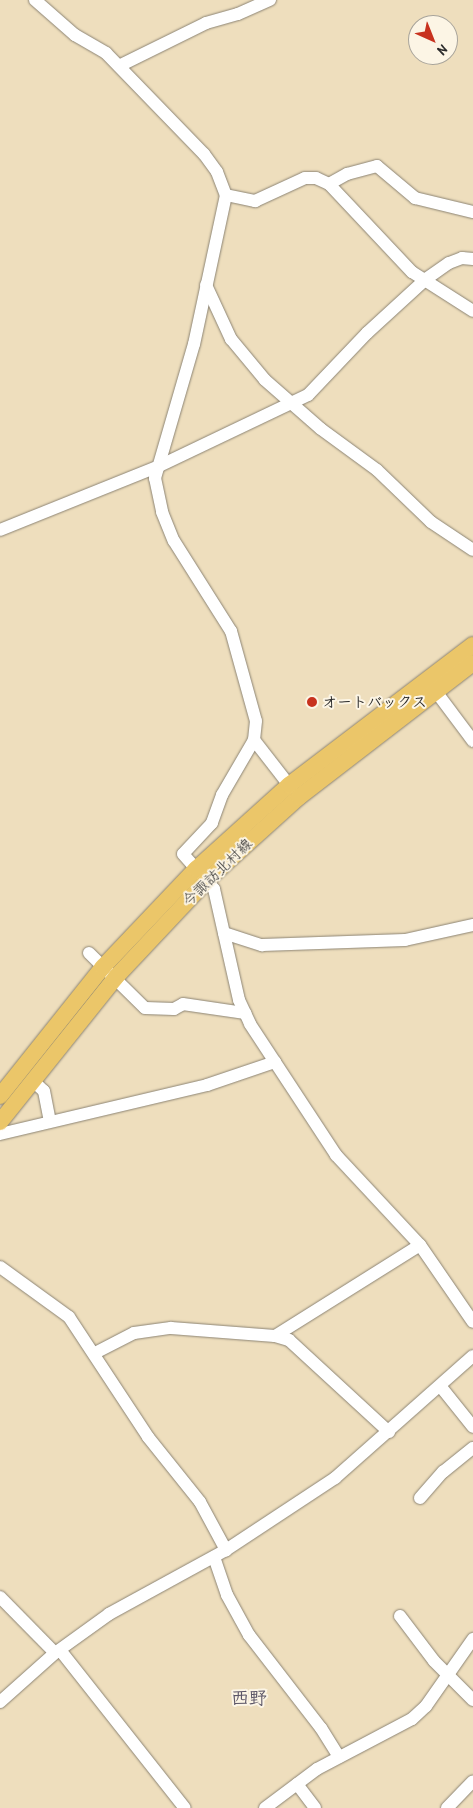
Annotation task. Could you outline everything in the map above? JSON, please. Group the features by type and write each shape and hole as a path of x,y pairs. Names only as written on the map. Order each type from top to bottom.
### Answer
{"main road":[{"name":"今諏訪北村線","path":"201,874 298,797 431,685 473,645"},
{"name":"今諏訪北村線","path":"0,1096 110,972 201,874 290,785 431,685 473,663"},
{"name":"今諏訪北村線","path":"0,1122 110,972"}],"street":[{"path":"34,0 119,66 204,154 217,172 226,195 194,344 155,478 162,512 174,541 231,632 256,721 254,740 222,795 212,823 183,854 214,889 238,1000 244,1013 336,1155 420,1246 473,1322"},
{"path":"119,66 206,23 238,14 270,0"},
{"path":"329,184 347,174 377,166 415,198 473,212"},
{"path":"226,195 255,200 305,178 316,178 329,184 412,272 426,279 473,311"},
{"path":"0,530 157,467 308,395 367,333 426,279 449,263 462,258 473,258"},
{"path":"206,285 231,339 246,360 292,403 377,470 431,522 473,550"},
{"path":"431,685 473,741"},
{"path":"254,740 290,785"},
{"path":"224,933 262,945 405,940 473,925"},
{"path":"89,953 145,1008 174,1009 183,1004 244,1013"},
{"path":"0,1134 207,1085 275,1062"},
{"path":"32,1080 44,1091 50,1121"},
{"path":"275,1336 420,1246"},
{"path":"0,1267 70,1317 148,1437 200,1502 226,1550"},
{"path":"95,1353 134,1334 171,1328 275,1336 289,1340 389,1432"},
{"path":"0,1702 58,1651 109,1614 226,1550 336,1478 441,1387 473,1356"},
{"path":"441,1387 473,1427"},
{"path":"420,1498 443,1472 473,1448"},
{"path":"214,1557 227,1596 249,1635 321,1728 339,1757"},
{"path":"0,1597 58,1651 186,1808"},
{"path":"400,1616 447,1674 473,1700"},
{"path":"265,1808 297,1784 339,1757 412,1718 426,1706 473,1639"},
{"path":"447,1808 473,1781"},
{"path":"297,1784 315,1808"}],"place":[{"name":"オートバックス","path":"312,702"}],"district":[{"name":"西野","path":"249,1698"}]}
